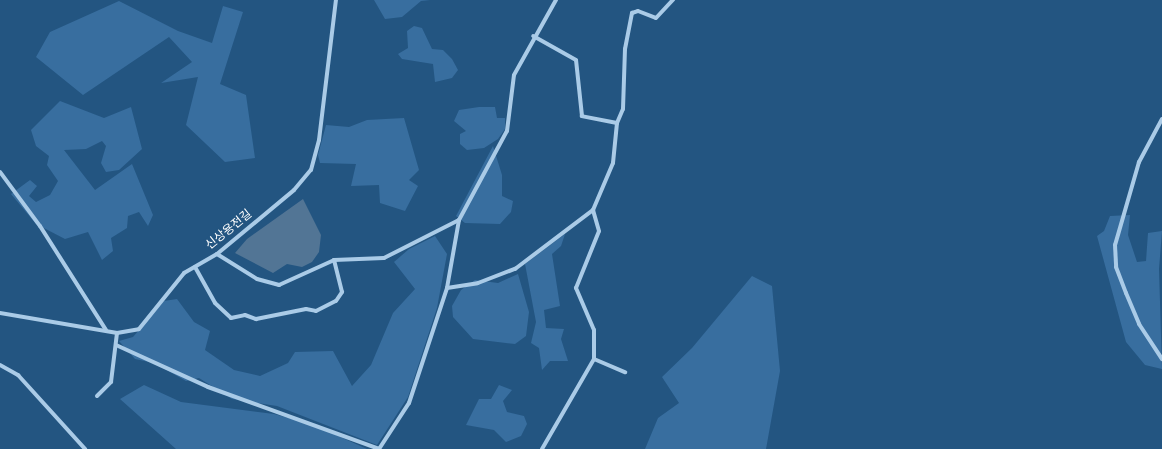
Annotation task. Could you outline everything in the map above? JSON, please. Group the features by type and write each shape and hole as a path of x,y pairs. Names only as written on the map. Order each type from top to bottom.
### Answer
{"street":[{"name":"신상용전길","path":"0,313 117,333 139,329 164,296 195,268 217,254 294,190 311,170 319,140 336,0"},
{"path":"116,345 208,387 379,449 409,403 447,288 459,220 507,131 514,75 533,36 556,0"},
{"path":"447,288 478,283 515,269 593,210 613,163 617,123 623,109 625,49 632,13 638,10 656,18 673,0"},
{"path":"533,36 576,60 582,116 617,123"},
{"path":"1162,119 1139,162 1115,245 1116,268 1126,293 1139,324 1162,359"},
{"path":"0,172 40,226 106,330"},
{"path":"542,449 594,359 594,330 576,288 599,231 593,210"},
{"path":"217,254 257,279 279,285 334,260 384,258 459,220"},
{"path":"195,268 215,302 231,318 245,315 256,319 306,309 316,311 336,301 342,292 334,260"},
{"path":"97,396 111,382 117,333"},
{"path":"594,359 625,372"},
{"path":"0,365 22,380 85,449"}],"shaded area":[{"path":"374,0 430,0 421,1 402,17 385,19"},
{"path":"119,1 178,31 212,43 223,6 243,12 220,84 246,95 255,158 225,162 186,125 198,77 161,83 192,62 169,37 83,95 36,57 50,32"},
{"path":"414,26 422,28 432,49 443,50 452,59 458,70 452,78 435,82 433,64 402,59 398,54 408,48 407,31"},
{"path":"60,101 104,118 131,107 142,149 119,170 106,172 101,163 106,146 102,141 86,149 64,150 95,190 132,164 153,215 148,226 139,212 128,216 127,228 111,238 113,251 102,260 88,232 65,239 36,224 11,194 30,180 37,186 29,196 36,202 50,195 58,181 47,165 49,156 36,146 31,130"},
{"path":"479,107 495,107 497,118 505,118 505,129 498,139 484,148 467,150 460,144 460,134 466,131 454,121 459,110"},
{"path":"404,118 419,170 409,180 418,186 405,211 380,203 379,185 351,186 356,164 320,163 318,155 326,125 349,127 367,120"},
{"path":"493,146 502,175 502,196 513,201 511,212 500,224 465,223 456,216"},
{"path":"303,199 321,235 319,252 312,262 302,267 287,264 273,273 235,253 247,239"},
{"path":"1130,215 1128,235 1137,262 1146,261 1148,233 1162,231 1159,269 1162,369 1145,365 1126,342 1097,236 1104,231 1110,216"},
{"path":"565,234 561,246 552,254 560,306 544,310 546,328 564,329 561,339 568,361 550,361 542,370 539,348 531,343 536,322 525,264"},
{"path":"435,236 447,254 437,308 408,397 377,445 277,406 232,399 199,378 186,381 154,363 135,359 119,341 133,337 164,301 177,299 194,322 210,331 205,350 234,370 260,376 288,363 295,352 333,351 352,386 371,365 393,313 415,289 394,262 409,249"},
{"path":"518,274 529,312 526,336 515,344 473,339 453,317 452,306 461,290 475,280 498,283"},
{"path":"752,276 772,286 780,371 766,449 645,449 658,418 679,403 662,377 692,348"},
{"path":"144,385 181,402 274,414 314,425 367,449 176,449 120,399"},
{"path":"499,385 512,390 503,401 507,412 524,416 527,424 521,436 506,442 494,430 466,425 479,399 491,399"}]}
